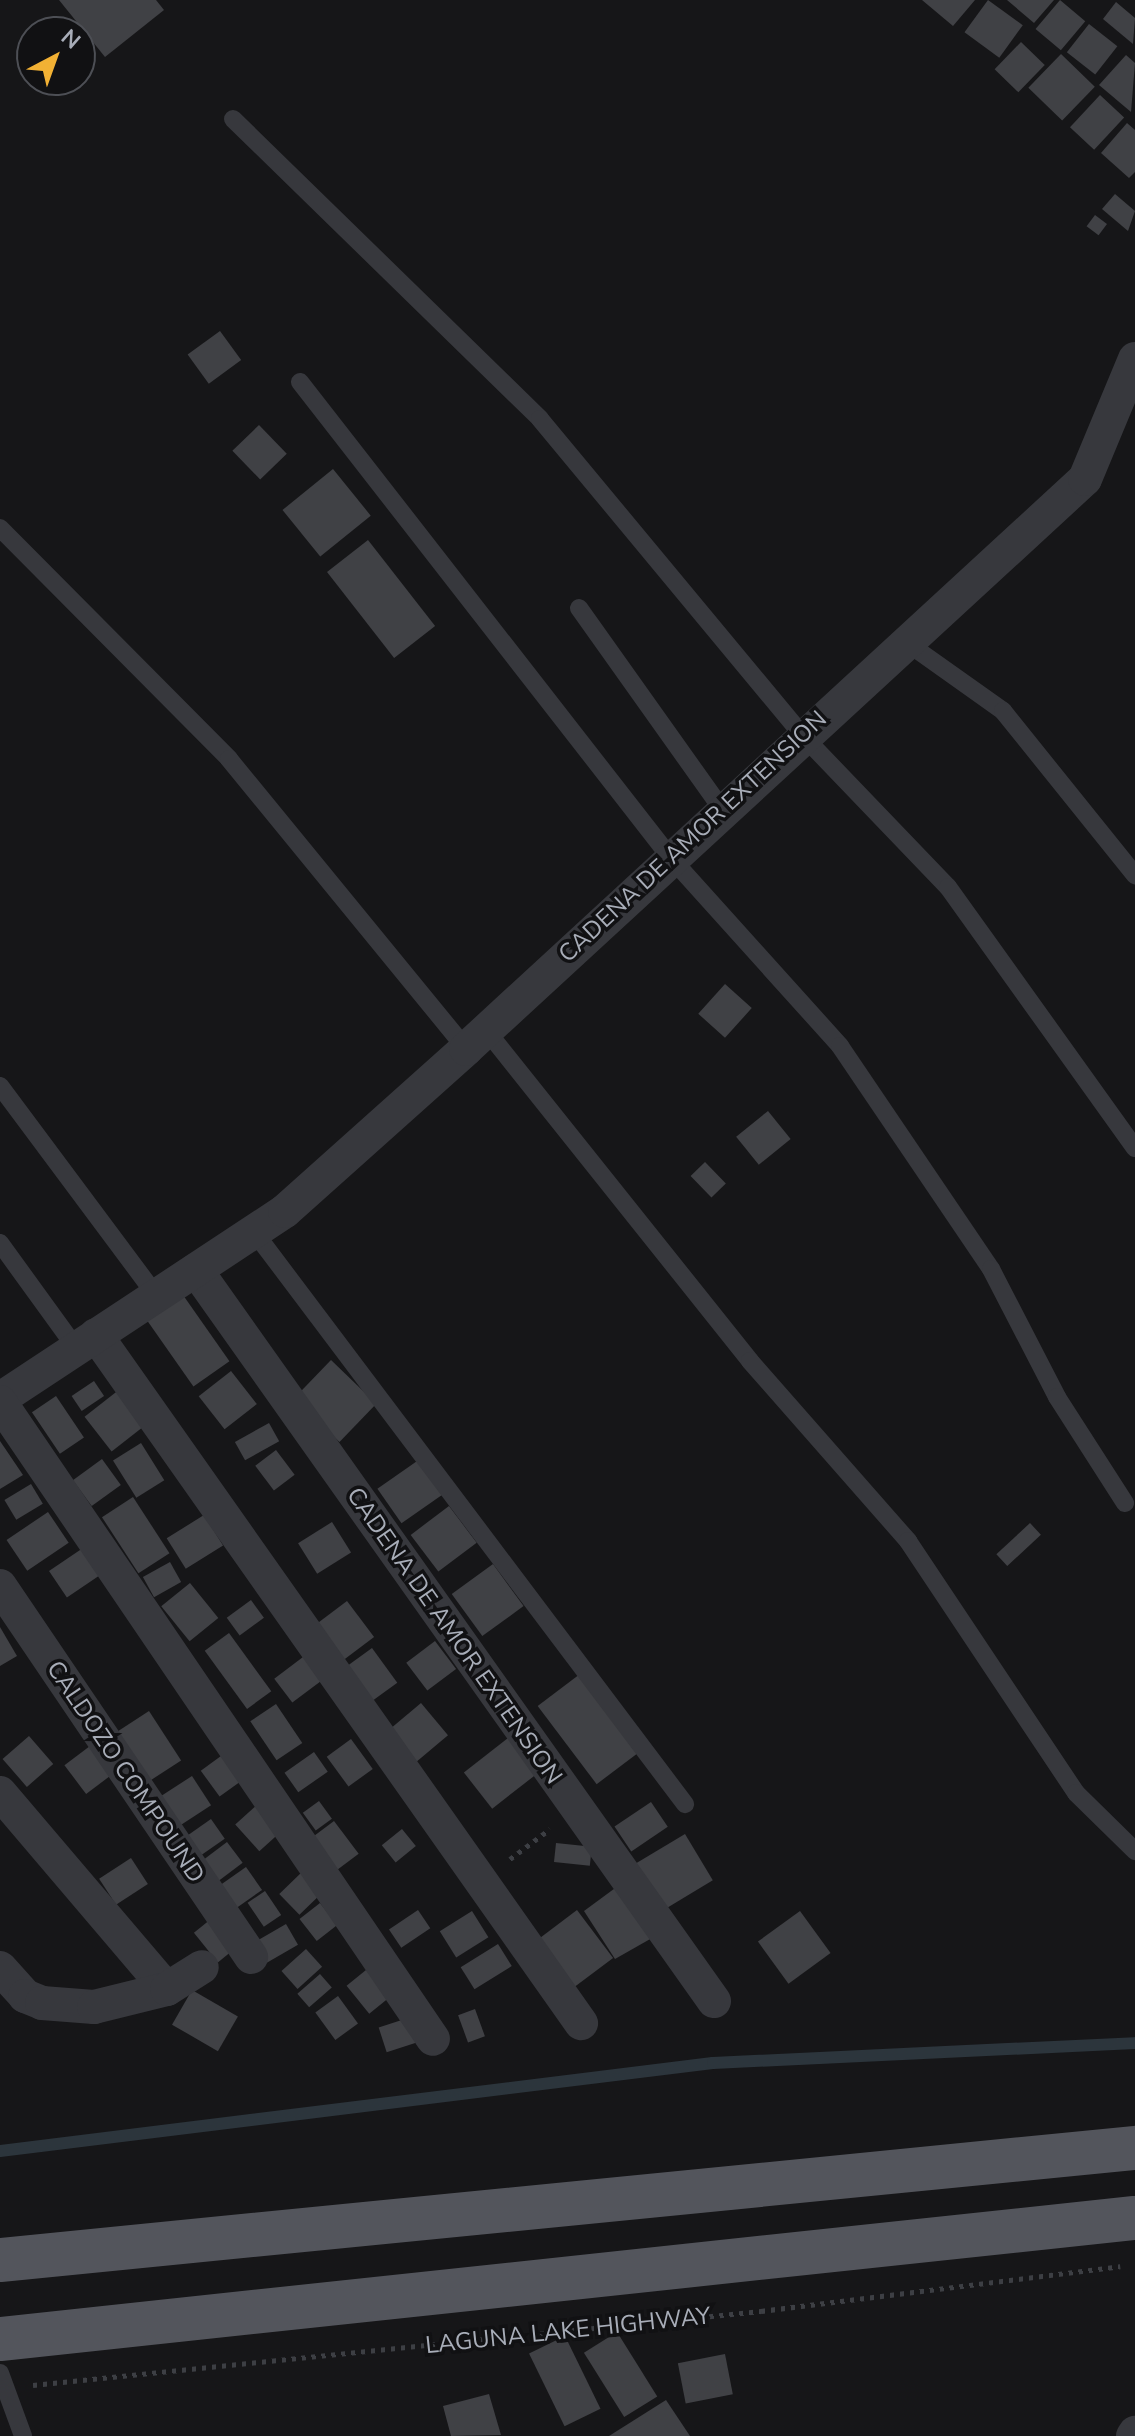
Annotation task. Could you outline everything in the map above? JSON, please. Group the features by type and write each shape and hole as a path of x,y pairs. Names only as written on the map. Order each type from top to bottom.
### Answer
{"main road":[{"path":"0,2260 1135,2148"},
{"path":"0,2339 1135,2218"}],"street":[{"name":"CADENA DE AMOR EXTENSION","path":"0,1400 255,1233 476,1039 722,809 1085,479 1135,359"},
{"name":"CADENA DE AMOR EXTENSION","path":"196,1270 714,2001"},
{"path":"86,1342 481,1881 581,2023"},
{"path":"0,1400 433,2039"},
{"name":"CALDOZO COMPOUND","path":"0,1586 251,1957"},
{"path":"0,1793 167,1989"},
{"path":"0,1968 25,1996 62,2007 135,2000 167,1989 202,1967"}],"lane":[{"path":"233,119 540,419 803,736 948,887 1135,1148"},
{"path":"300,382 670,857 840,1046 991,1269 1057,1397 1125,1503"},
{"path":"0,528 229,759 476,1039 908,1541 1076,1793 1135,1851"},
{"path":"579,608 722,809"},
{"path":"906,642 1003,711 1135,875"},
{"path":"0,1086 156,1295"},
{"path":"255,1233 685,1804"},
{"path":"0,1243 86,1342"},
{"path":"2,2380 23,2436"}],"path":[{"path":"481,1881 577,1810"},
{"name":"LAGUNA LAKE HIGHWAY","path":"2,2380 761,2311 1135,2264"}],"building":[{"path":"59,0 156,0 164,10 105,57 96,46 96,16 72,16"},
{"path":"922,0 975,0 953,26"},
{"path":"988,0 1023,25 999,58 964,32"},
{"path":"1007,0 1054,0 1034,23"},
{"path":"1060,0 1085,21 1061,50 1036,29"},
{"path":"1116,2 1135,18 1133,44 1103,19"},
{"path":"1089,24 1117,46 1095,75 1067,52"},
{"path":"1021,42 1045,65 1018,92 995,69"},
{"path":"1061,54 1095,87 1062,120 1028,88"},
{"path":"1126,55 1135,63 1131,112 1099,85"},
{"path":"1100,95 1124,118 1094,150 1070,127"},
{"path":"1127,123 1135,130 1135,172 1129,178 1101,153"},
{"path":"1115,194 1135,211 1128,231 1102,209"},
{"path":"1095,215 1107,224 1099,235 1087,226"},
{"path":"220,331 241,360 209,384 188,355"},
{"path":"259,425 287,454 260,479 232,451"},
{"path":"333,469 371,516 320,557 282,510"},
{"path":"368,540 435,626 394,658 327,572"},
{"path":"725,984 752,1008 725,1038 698,1014"},
{"path":"768,1111 791,1139 759,1165 736,1137"},
{"path":"705,1162 726,1184 711,1197 691,1176"},
{"path":"183,1295 229,1361 193,1387 147,1320"},
{"path":"331,1360 376,1404 340,1442 294,1398"},
{"path":"231,1371 257,1404 225,1429 199,1396"},
{"path":"94,1381 104,1396 82,1411 72,1396"},
{"path":"120,1389 147,1424 112,1451 85,1417"},
{"path":"56,1396 84,1437 60,1454 32,1412"},
{"path":"269,1423 279,1441 245,1460 235,1442"},
{"path":"0,1441 23,1475 0,1489"},
{"path":"141,1443 164,1480 136,1498 113,1460"},
{"path":"276,1450 295,1475 274,1490 255,1466"},
{"path":"102,1459 121,1485 92,1506 73,1480"},
{"path":"420,1459 444,1493 401,1523 377,1489"},
{"path":"31,1484 43,1504 16,1520 4,1500"},
{"path":"133,1497 169,1553 138,1573 102,1517"},
{"path":"449,1506 477,1543 438,1572 411,1535"},
{"path":"48,1512 69,1543 27,1571 7,1540"},
{"path":"204,1515 223,1546 186,1569 167,1538"},
{"path":"332,1522 351,1553 317,1574 298,1543"},
{"path":"1030,1523 1041,1535 1007,1566 996,1554"},
{"path":"83,1548 101,1575 67,1597 49,1571"},
{"path":"170,1562 181,1582 154,1597 143,1577"},
{"path":"493,1564 524,1606 482,1636 452,1594"},
{"path":"190,1583 218,1618 190,1641 161,1606"},
{"path":"251,1600 264,1618 240,1635 227,1618"},
{"path":"347,1601 374,1637 341,1662 313,1626"},
{"path":"0,1627 17,1656 0,1666"},
{"path":"229,1633 271,1691 247,1709 205,1651"},
{"path":"435,1641 456,1669 427,1691 406,1663"},
{"path":"372,1648 397,1683 362,1708 337,1673"},
{"path":"303,1657 321,1681 292,1703 274,1679"},
{"path":"580,1674 639,1752 597,1784 538,1706"},
{"path":"421,1703 448,1735 412,1765 385,1733"},
{"path":"276,1704 302,1743 277,1760 250,1721"},
{"path":"149,1711 181,1760 140,1787 108,1738"},
{"path":"29,1736 53,1764 27,1787 3,1759"},
{"path":"508,1738 536,1774 492,1809 464,1772"},
{"path":"351,1739 373,1769 348,1787 327,1757"},
{"path":"90,1746 112,1775 86,1794 64,1765"},
{"path":"314,1752 328,1772 298,1792 285,1773"},
{"path":"221,1756 240,1782 220,1797 201,1771"},
{"path":"192,1776 211,1805 172,1831 153,1802"},
{"path":"319,1801 332,1819 316,1831 303,1813"},
{"path":"651,1802 668,1827 631,1851 615,1827"},
{"path":"259,1803 283,1830 259,1851 235,1824"},
{"path":"211,1819 225,1839 192,1862 178,1842"},
{"path":"334,1821 359,1854 336,1871 312,1838"},
{"path":"402,1829 416,1846 396,1862 382,1845"},
{"path":"685,1834 713,1880 663,1910 635,1864"},
{"path":"227,1842 243,1863 212,1886 196,1865"},
{"path":"556,1843 592,1847 590,1866 554,1862"},
{"path":"131,1858 148,1884 116,1905 99,1879"},
{"path":"246,1867 262,1890 229,1913 213,1890"},
{"path":"303,1871 323,1892 299,1915 279,1894"},
{"path":"622,1883 659,1934 615,1959 584,1911"},
{"path":"265,1891 281,1915 264,1927 248,1903"},
{"path":"320,1903 337,1925 317,1941 300,1919"},
{"path":"418,1910 430,1928 401,1948 389,1930"},
{"path":"577,1910 613,1958 572,1989 536,1941"},
{"path":"472,1911 488,1937 456,1957 440,1931"},
{"path":"800,1911 831,1953 788,1984 758,1942"},
{"path":"211,1919 235,1949 218,1962 194,1933"},
{"path":"286,1924 298,1945 266,1963 254,1942"},
{"path":"498,1944 512,1966 474,1989 461,1967"},
{"path":"306,1949 322,1967 298,1989 281,1971"},
{"path":"366,1970 389,1998 369,2014 347,1986"},
{"path":"320,1974 332,1988 309,2007 297,1994"},
{"path":"192,1990 238,2016 218,2051 172,2025"},
{"path":"338,1996 358,2024 335,2040 315,2012"},
{"path":"475,2009 485,2036 468,2042 458,2015"},
{"path":"411,2017 419,2042 387,2052 379,2028"},
{"path":"617,2332 657,2396 624,2417 584,2353"},
{"path":"565,2336 601,2409 565,2426 529,2354"},
{"path":"725,2354 733,2394 686,2403 678,2363"},
{"path":"489,2394 501,2435 451,2436 443,2406"},
{"path":"666,2400 690,2436 609,2436"}],"waterway":[{"path":"0,2151 713,2063 1135,2043"}]}
